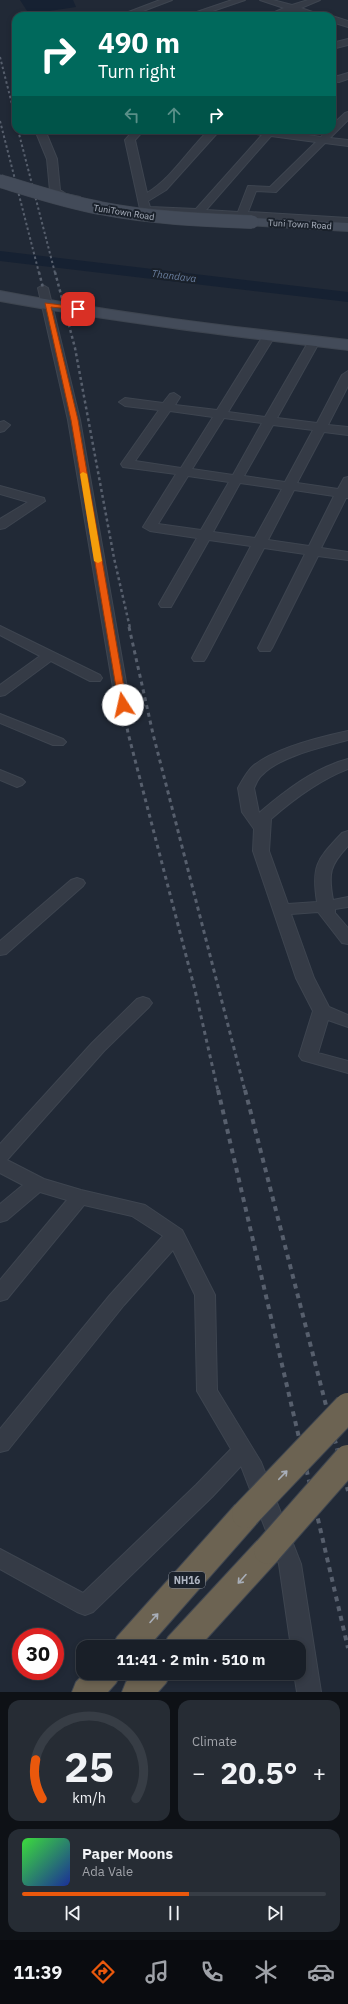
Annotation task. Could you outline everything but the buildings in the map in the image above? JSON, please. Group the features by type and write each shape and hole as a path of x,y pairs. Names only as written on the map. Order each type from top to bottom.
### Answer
{"highway":[{"name":"NH16","path":"134,1640 246,1514 348,1407"},
{"path":"185,1640 268,1550 348,1459"},
{"path":"88,1692 99,1680"},
{"path":"138,1692 149,1680"}],"street":[{"path":"134,12 168,0"},
{"path":"202,12 241,0"},
{"path":"264,0 306,12"},
{"path":"282,12 316,0"},
{"path":"336,20 348,24"},
{"path":"336,45 348,42"},
{"path":"337,79 348,76"},
{"path":"336,127 348,115"},
{"path":"40,134 46,142 52,161 55,191 63,197 87,202 144,205 246,219 348,221"},
{"path":"135,134 130,140 144,205"},
{"path":"144,205 162,188 200,144 211,134"},
{"path":"198,213 267,134"},
{"path":"288,134 348,143"},
{"path":"246,219 252,188 272,190 329,134"},
{"name":"TuniTown Road","path":"0,181 83,205 150,217 246,219"},
{"name":"Tuni Town Road","path":"246,219 348,227"},
{"path":"43,288 74,420 123,705"},
{"path":"0,296 48,305 269,336 348,345"},
{"path":"269,336 150,527 348,556"},
{"path":"166,604 314,341"},
{"path":"199,658 348,375"},
{"path":"125,402 171,402 220,414 348,431"},
{"path":"171,402 127,464 345,494"},
{"path":"0,425 4,425 0,428"},
{"path":"265,648 313,550 345,494 348,481"},
{"path":"0,490 39,501 0,525"},
{"path":"0,630 95,678"},
{"path":"0,692 49,656"},
{"path":"0,718 58,742"},
{"path":"262,829 250,812 246,788 257,770 271,762 313,745 348,735"},
{"path":"348,764 334,768 296,789 263,818 261,851 305,978 322,1011 348,1021"},
{"path":"0,775 17,782"},
{"path":"348,836 326,860 322,884 327,914 348,939"},
{"path":"0,950 77,883"},
{"path":"281,910 326,906 348,902"},
{"path":"0,1156 98,1047 143,1002"},
{"path":"322,1011 308,1056 348,1067"},
{"path":"0,1165 37,1184 80,1197 138,1210 175,1234 205,1295 207,1391 250,1462 290,1564 309,1692"},
{"path":"0,1215 37,1184"},
{"path":"0,1294 80,1197"},
{"path":"0,1444 117,1300 175,1234"},
{"path":"0,1558 85,1605 204,1491 243,1450"}],"water":[{"path":"20,0 73,0 76,7 42,12 28,12"}],"waterway":[{"name":"Thandava","path":"0,256 348,297"}],"railway":[{"path":"0,57 12,104"},
{"path":"0,121 39,273"},
{"path":"19,134 55,273"},
{"path":"39,272 43,288"},
{"path":"55,272 75,348 114,558 130,628"},
{"path":"129,627 153,734 245,1091"},
{"path":"123,705 128,733 195,990 218,1091"},
{"path":"218,1090 348,1648"},
{"path":"245,1090 348,1491"}],"slow traffic":[{"path":"83,474 98,561"}],"route":[{"path":"78,309 48,305 74,420 123,705"}]}
